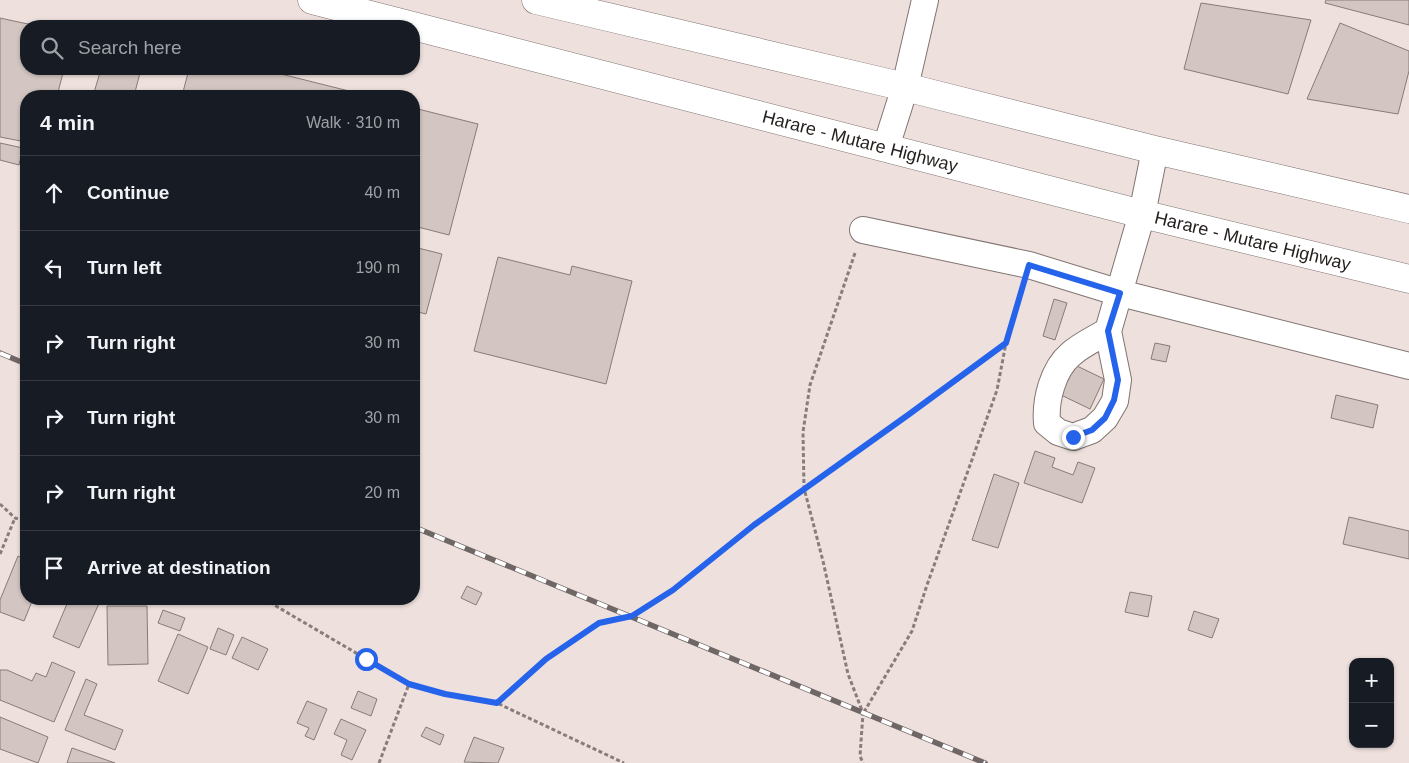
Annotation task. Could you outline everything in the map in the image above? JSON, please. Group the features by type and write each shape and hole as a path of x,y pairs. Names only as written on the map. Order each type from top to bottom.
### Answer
{"highway":[{"name":"Harare - Mutare Highway","path":"312,0 390,20"},
{"path":"536,0 905,87 1155,150 1409,209"},
{"name":"Harare - Mutare Highway","path":"420,28 1142,214 1409,279"}],"street":[{"path":"886,147 905,87 925,0"},
{"path":"1108,331 1142,214 1155,150"},
{"path":"863,230 1029,265 1120,293 1409,366"}],"path":[{"path":"863,230 810,385 803,432 804,488 823,561 848,674 864,713"},
{"path":"863,763 860,756 864,713 912,631 997,390 1006,343 1029,265"},
{"path":"497,703 546,659 599,623 632,616 673,590 754,525 1006,343"},
{"path":"0,504 20,519"},
{"path":"0,554 16,518"},
{"path":"274,605 409,684 445,694 497,703 624,763"},
{"path":"379,763 409,684"}],"building":[{"path":"1326,0 1409,0 1409,25 1325,3"},
{"path":"1201,3 1311,20 1288,94 1184,69"},
{"path":"0,18 20,22 20,75 62,75 59,90 20,90 20,141 0,137"},
{"path":"1340,23 1409,51 1409,71 1398,114 1307,99"},
{"path":"99,75 139,75 136,90 95,90"},
{"path":"187,75 285,75 345,90 184,90"},
{"path":"420,110 478,124 449,235 420,228"},
{"path":"0,143 20,147 19,165 0,160"},
{"path":"420,248 442,254 426,314 420,312"},
{"path":"498,257 570,275 572,266 632,281 606,384 474,351"},
{"path":"1054,299 1067,303 1055,340 1043,336"},
{"path":"1155,343 1170,346 1166,362 1151,359"},
{"path":"1075,365 1104,379 1090,409 1061,395"},
{"path":"1336,395 1378,405 1373,428 1331,418"},
{"path":"1035,451 1055,458 1052,467 1073,475 1078,462 1095,468 1082,503 1024,483"},
{"path":"994,474 1019,483 998,548 972,540"},
{"path":"1349,517 1409,531 1409,559 1343,544"},
{"path":"18,556 20,557 20,605 31,605 24,621 0,612 0,600"},
{"path":"467,586 482,593 476,605 461,598"},
{"path":"1130,592 1152,596 1148,617 1125,612"},
{"path":"66,605 98,605 79,648 53,637"},
{"path":"107,606 147,606 148,664 108,665"},
{"path":"163,610 185,618 180,631 158,623"},
{"path":"1194,611 1219,619 1212,638 1188,630"},
{"path":"218,628 234,635 226,655 210,649"},
{"path":"178,634 208,647 188,694 158,681"},
{"path":"242,637 268,649 258,670 232,658"},
{"path":"52,662 75,672 54,722 0,700 0,670 7,670 32,681 36,673 46,677"},
{"path":"86,679 97,684 84,715 123,730 115,750 65,730"},
{"path":"358,691 377,699 371,716 351,708"},
{"path":"307,701 327,709 314,740 305,736 309,728 297,723"},
{"path":"0,717 48,737 38,763 0,749"},
{"path":"341,719 366,730 352,760 341,755 347,740 334,734"},
{"path":"426,727 444,735 440,745 421,736"},
{"path":"474,737 504,748 498,763 464,762"},
{"path":"72,748 115,763 67,763"}],"railway":[{"path":"0,353 20,361"},
{"path":"420,529 985,763"}],"route":[{"path":"366,659 409,684 445,694 497,703 546,659 599,623 632,616 673,590 754,525 1006,343 1029,265 1120,293 1108,331 1118,380 1114,400 1105,418 1092,430 1073,437"}]}
